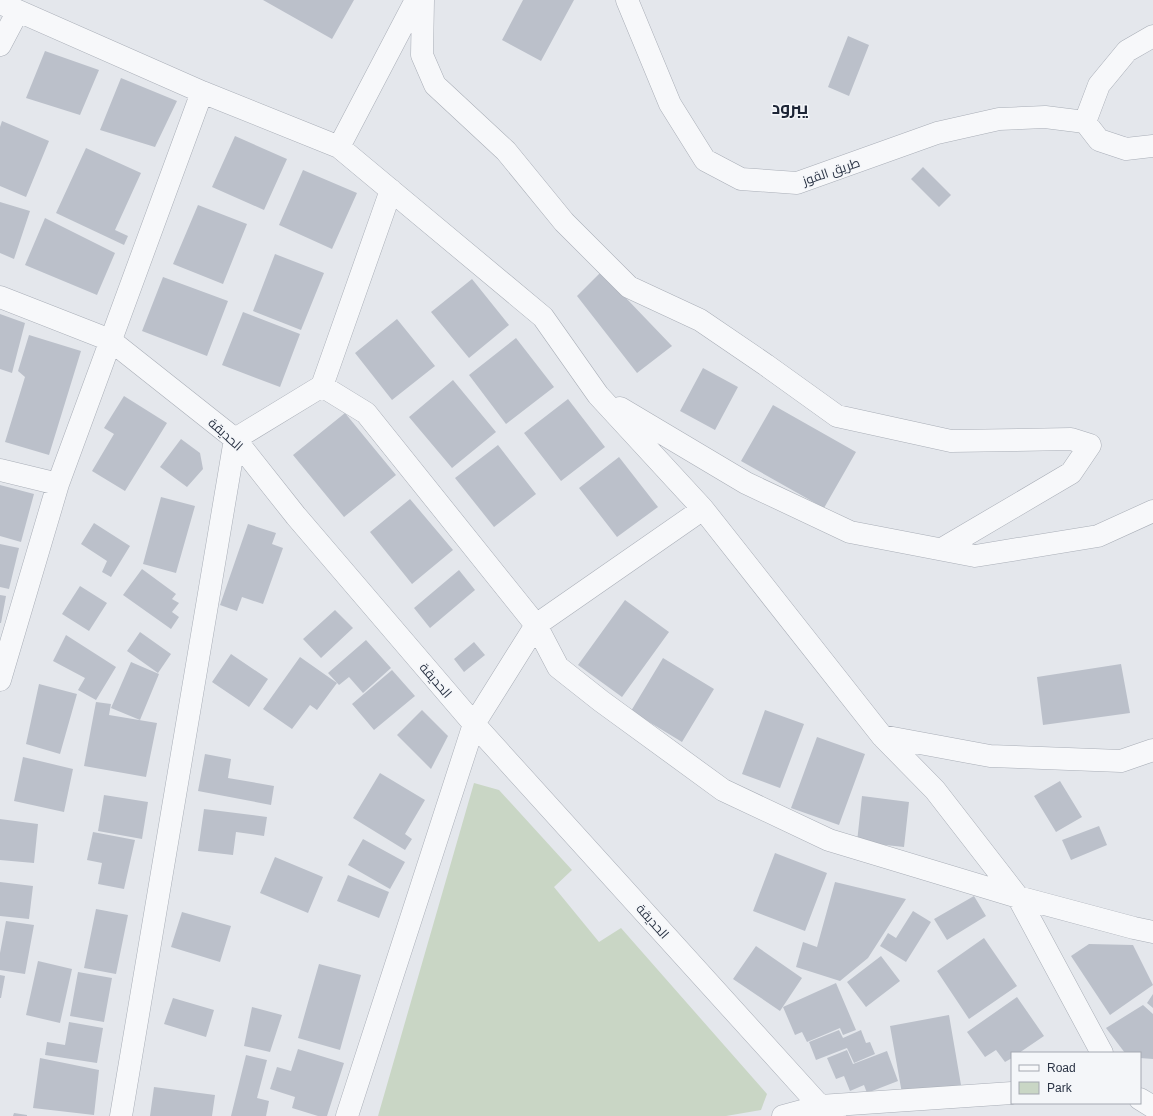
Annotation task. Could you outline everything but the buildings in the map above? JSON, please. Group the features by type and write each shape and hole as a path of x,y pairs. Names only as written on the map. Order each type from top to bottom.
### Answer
{"street":[{"path":"339,147 416,0"},
{"path":"423,0 422,55 435,86 506,152 564,222 629,287 700,320 837,416 951,441 1071,439 1090,445 1071,472 942,549"},
{"name":"طريق القوز","path":"627,0 670,104 705,160 741,179 797,183 937,133 999,120 1045,117 1085,122"},
{"path":"0,45 9,7 202,92 339,147 543,317 598,395 703,509 882,736 935,790 1018,896 1101,1052"},
{"path":"1153,36 1126,51 1099,85 1085,122 1099,140 1126,149 1153,146"},
{"path":"0,680 58,484 202,92"},
{"path":"121,1116 235,439 322,386 391,190"},
{"name":"الحديقة","path":"0,297 110,340 235,439 296,516 474,724 827,1111"},
{"path":"322,386 366,413 536,625 558,667 601,701 723,790 829,840 1018,896 1153,932"},
{"path":"598,395 746,484 850,532 975,556 1098,536 1153,512"},
{"path":"0,470 58,484"},
{"path":"347,1116 474,724 536,625 703,509"},
{"path":"882,736 990,756 1121,761 1153,750"},
{"path":"783,1116 1011,1093"},
{"path":"1141,1100 1153,1107"}],"green space":[{"path":"474,783 499,790 572,870 554,887 599,942 621,928 767,1094 761,1110 726,1116 378,1116"}],"district":[{"name":"يبرود","path":"790,108"}]}
